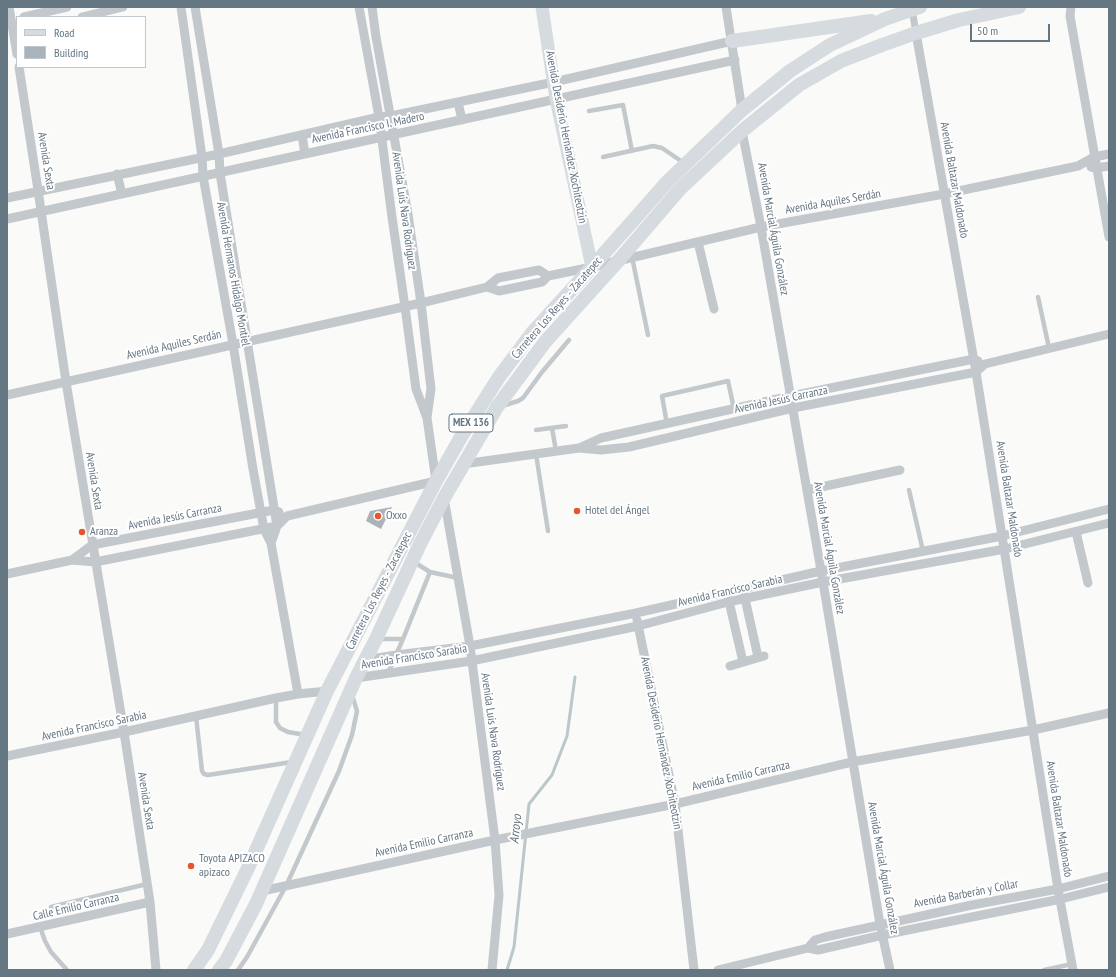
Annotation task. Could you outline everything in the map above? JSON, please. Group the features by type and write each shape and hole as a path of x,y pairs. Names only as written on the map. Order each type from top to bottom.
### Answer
{"main road":[{"name":"Avenida Desiderio Hernández Xochiteotzin","path":"542,7 556,99 592,267"},
{"name":"MEX 136","path":"916,33 960,20 1019,7"},
{"name":"Carretera Los Reyes - Zacatepec","path":"219,970 233,948 262,891 356,678 376,639 412,561 444,498 497,407 545,342 625,259 680,189 790,71 830,46 885,19 914,8"},
{"path":"732,41 885,19"},
{"name":"Carretera Los Reyes - Zacatepec","path":"194,970 208,950 249,866 327,691 436,482 499,377 532,333 668,181 686,164 742,121 835,64 882,44 916,33"}],"street":[{"path":"9,7 16,49"},
{"path":"28,16 67,7"},
{"path":"84,16 98,10 123,7"},
{"name":"Avenida Hermanos Hidalgo Montiel","path":"181,7 202,157 203,176 234,344 261,513 264,528 271,542 298,694"},
{"name":"Avenida Hermanos Hidalgo Montiel","path":"195,7 219,154 220,173 240,289 277,526"},
{"name":"Avenida Luis Nava Rodríguez","path":"359,7 382,137 416,388 427,418 436,482"},
{"name":"Avenida Luis Nava Rodríguez","path":"372,7 408,214 421,303 431,389 427,418"},
{"name":"Avenida Marcial Águila González","path":"726,7 732,41 742,121 821,570 880,924 890,970"},
{"path":"1064,7 1070,11 1109,237"},
{"path":"914,8 916,33"},
{"name":"Avenida Baltazar Maldonado","path":"916,33 974,358 1058,889 1073,967"},
{"path":"365,40 376,37"},
{"name":"Avenida Francisco I. Madero","path":"7,198 38,190 219,154 379,117 391,116 554,82 732,41"},
{"name":"Avenida Francisco I. Madero","path":"7,219 734,60"},
{"path":"634,64 637,81"},
{"name":"Avenida Sexta","path":"19,68 66,382 124,732 150,902 156,970"},
{"path":"191,81 206,78"},
{"path":"458,102 462,120"},
{"path":"302,135 305,154"},
{"name":"Avenida Aquiles Serdán","path":"487,287 499,291 542,282 548,276 761,227 944,194 1078,166 1094,157 1109,154"},
{"name":"Avenida Aquiles Serdán","path":"1078,166 1096,168 1109,166"},
{"path":"118,174 122,194"},
{"path":"392,217 408,214"},
{"path":"698,242 714,309"},
{"path":"218,255 233,251"},
{"name":"Avenida Aquiles Serdán","path":"7,395 406,307 487,287 498,278 539,270 548,276"},
{"path":"224,293 240,289"},
{"path":"976,372 985,364 1109,334"},
{"path":"974,358 985,364"},
{"name":"Avenida Jesús Carranza","path":"579,448 601,438 791,396 974,358"},
{"name":"Avenida Jesús Carranza","path":"464,464 579,448 601,450 629,447 793,408 976,372"},
{"path":"246,424 260,422"},
{"path":"253,469 267,467"},
{"path":"807,490 900,470"},
{"path":"271,542 277,526 287,516 436,482"},
{"name":"Avenida Luis Nava Rodríguez","path":"444,498 470,646 495,840 499,895 492,970"},
{"name":"Avenida Francisco Sarabia","path":"365,660 470,646 636,613 821,570 1002,536 1109,509"},
{"path":"274,510 287,516"},
{"name":"Avenida Jesús Carranza","path":"72,560 92,545 274,510"},
{"name":"Avenida Francisco Sarabia","path":"356,678 471,661 638,626 728,602 823,582 1005,549 1109,523"},
{"name":"Avenida Jesús Carranza","path":"7,574 72,560 95,562 277,526"},
{"path":"1076,532 1088,583"},
{"path":"730,666 761,656 745,599 744,588"},
{"path":"727,592 728,602 743,662"},
{"name":"Avenida Desiderio Hernández Xochiteotzin","path":"636,613 675,804 694,970"},
{"name":"Avenida Francisco Sarabia","path":"7,756 276,698 327,691"},
{"name":"Avenida Emilio Carranza","path":"262,891 495,840 675,804 852,762 1033,730 1109,713"},
{"name":"Avenida Barberán y Collar","path":"808,948 815,940 825,937 972,905 1058,889 1109,876"},
{"name":"Avenida Barberán y Collar","path":"718,970 808,948 818,950 974,916 1061,900 1109,887"},
{"name":"Calle Emilio Carranza","path":"7,934 150,902"},
{"path":"972,905 974,916"}],"lane":[{"path":"589,111 623,105 632,151"},
{"path":"604,157 653,146 662,148 686,164"},
{"path":"625,259 648,335"},
{"path":"1038,297 1049,348"},
{"path":"497,407 523,398 542,372 569,340"},
{"path":"667,424 662,396 728,381 734,409"},
{"path":"536,430 566,426"},
{"path":"552,428 556,451"},
{"path":"536,454 548,531"},
{"path":"909,490 923,551"},
{"path":"412,561 430,572 458,578"},
{"path":"388,673 430,572"},
{"path":"376,639 403,639"},
{"path":"238,970 247,957 286,886 339,771 352,736 356,711 351,691"},
{"path":"276,698 276,722 280,728 288,732 308,736"},
{"path":"196,716 202,771 204,774 208,775 297,761"},
{"path":"51,906 147,884"},
{"path":"40,927 45,942 51,952 66,970"},
{"path":"1044,970 1073,967"}],"building":[{"name":"Oxxo","path":"392,507 381,529 366,521 370,511"}],"waterway":[{"name":"Arroyo","path":"507,970 514,947 529,804 552,775 567,736 575,677"}],"place":[{"name":"Hotel del Ángel","path":"577,511"},
{"name":"Oxxo","path":"378,516"},
{"name":"Aranza","path":"82,532"},
{"name":"Toyota APIZACO apizaco","path":"191,866"}]}
